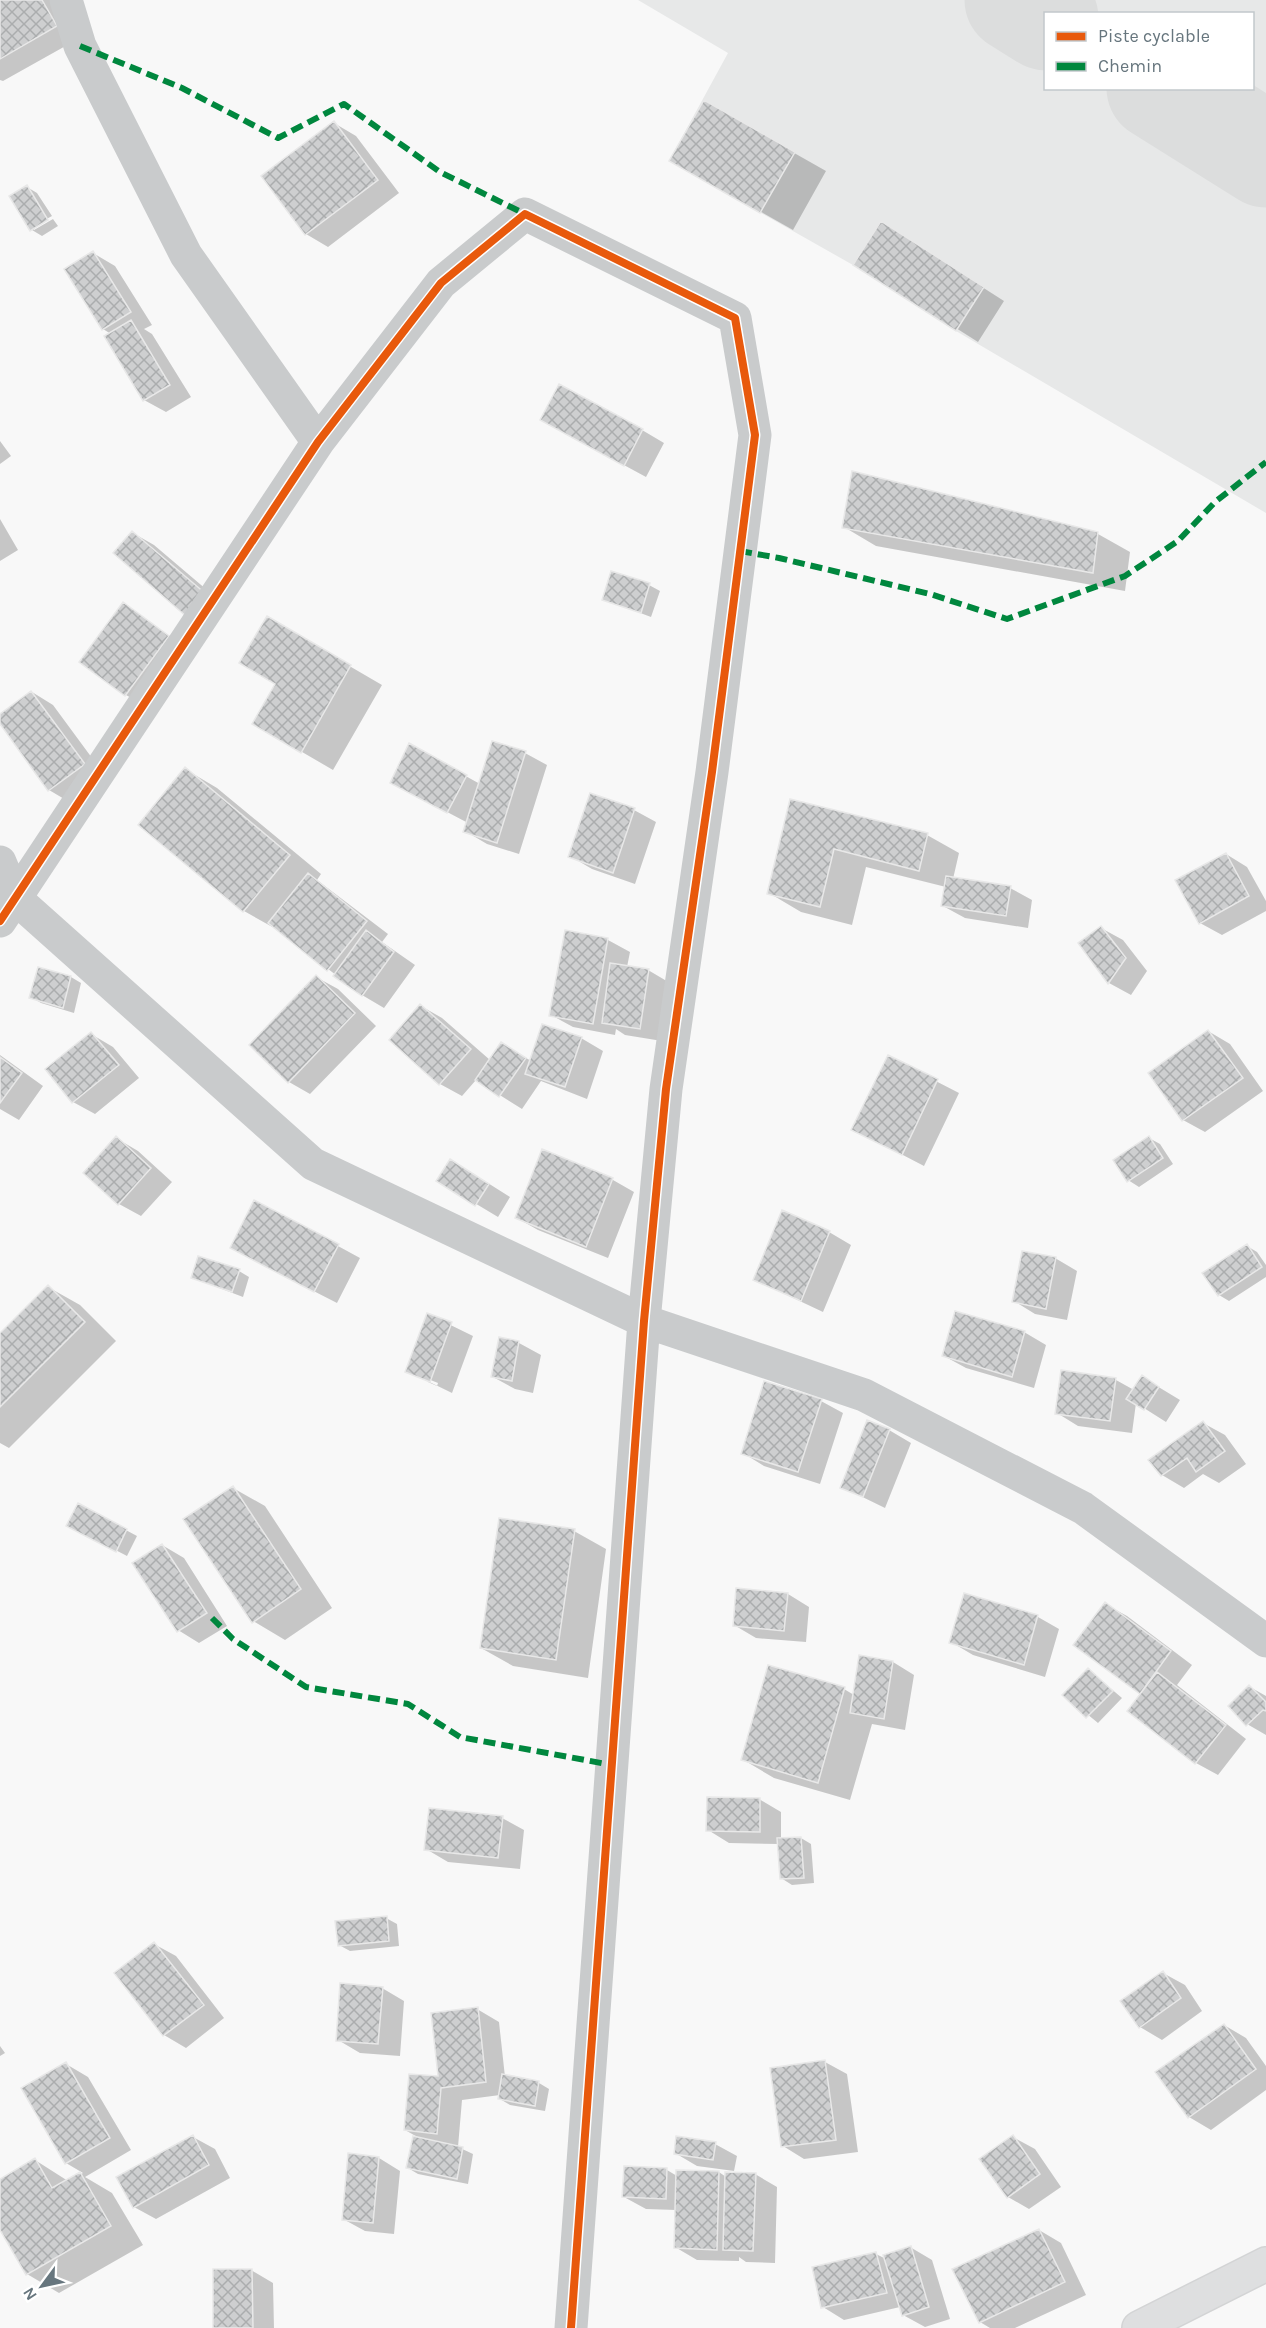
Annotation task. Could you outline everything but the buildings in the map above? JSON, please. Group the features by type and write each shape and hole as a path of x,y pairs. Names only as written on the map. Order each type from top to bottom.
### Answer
{"street":[{"path":"66,0 80,46 186,255 318,442"},
{"path":"7,910 318,442 441,283 525,214 735,318 755,435 712,772 666,1089 644,1321 571,2328"},
{"path":"0,862 7,910 313,1164 644,1321 864,1395 1083,1508 1266,1641"},
{"path":"1139,2328 1266,2264"}],"shaded area":[{"path":"638,0 1266,0 1266,513 956,331 853,265 669,161 728,53"}],"taxiway":[{"path":"1017,0 1044,17"},
{"path":"1162,90 1266,155"}],"marked path":[{"path":"80,46 182,88 278,138 344,104 440,172 525,214"},
{"path":"740,551 930,594 1007,619 1125,576 1178,541 1215,502 1266,462"},
{"path":"212,1618 233,1639 306,1687 408,1704 460,1737 612,1765"}],"cycle path":[{"path":"0,921 318,442 441,283 525,214 735,318 755,435 712,772 666,1089 644,1321 571,2328"}]}
